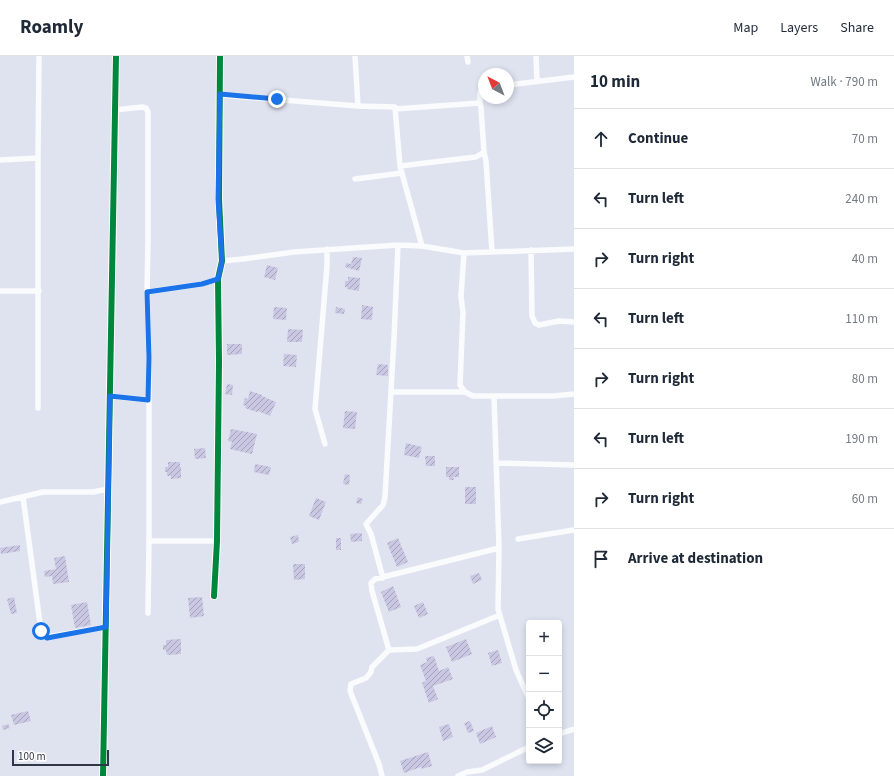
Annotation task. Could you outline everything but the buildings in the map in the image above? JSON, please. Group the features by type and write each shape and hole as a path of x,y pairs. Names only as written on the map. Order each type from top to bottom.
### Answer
{"street":[{"path":"38,408 39,56"},
{"path":"103,776 116,56"},
{"path":"214,596 217,541 219,362 218,279 222,261 218,199 220,56"},
{"path":"355,56 358,106"},
{"path":"536,56 537,81"},
{"path":"514,84 574,77"},
{"path":"220,94 358,106 395,107 395,109 478,103"},
{"path":"480,104 486,161 492,252"},
{"path":"115,110 142,107 146,108 148,112 148,613"},
{"path":"395,109 400,166 422,246"},
{"path":"400,166 476,157 484,152"},
{"path":"0,160 38,158"},
{"path":"355,179 402,173"},
{"path":"222,261 327,249 398,245 422,246 464,253 574,249"},
{"path":"383,578 371,534 366,524 383,505 385,498 398,245"},
{"path":"325,444 315,409 327,266 327,249"},
{"path":"531,250 532,308 534,320 539,325 559,321 574,322"},
{"path":"464,253 461,296 463,313 460,385 465,392"},
{"path":"147,292 202,284 218,279"},
{"path":"0,291 39,291"},
{"path":"391,392 465,392 473,396 553,396 574,394"},
{"path":"110,396 148,400"},
{"path":"494,396 499,548 498,609 516,670 526,692"},
{"path":"496,463 574,465"},
{"path":"0,502 43,492 93,492 108,489"},
{"path":"23,497 41,631 43,635 47,638 106,627"},
{"path":"518,539 574,530"},
{"path":"149,541 217,541"},
{"path":"389,650 371,583 375,580 499,548"},
{"path":"382,776 379,764 350,691 351,684 366,678 371,672 372,667 389,650 416,649 500,614"},
{"path":"562,733 574,729"},
{"path":"458,776 467,772 482,770 526,748"}],"cycle path":[{"path":"103,776 116,56"},
{"path":"214,596 217,541 219,362 218,279 222,261 219,199 220,56"}],"route":[{"path":"41,631 47,638 106,627 110,396 148,400 149,358 147,292 202,284 218,279 222,261 218,199 220,94 277,99"}]}
